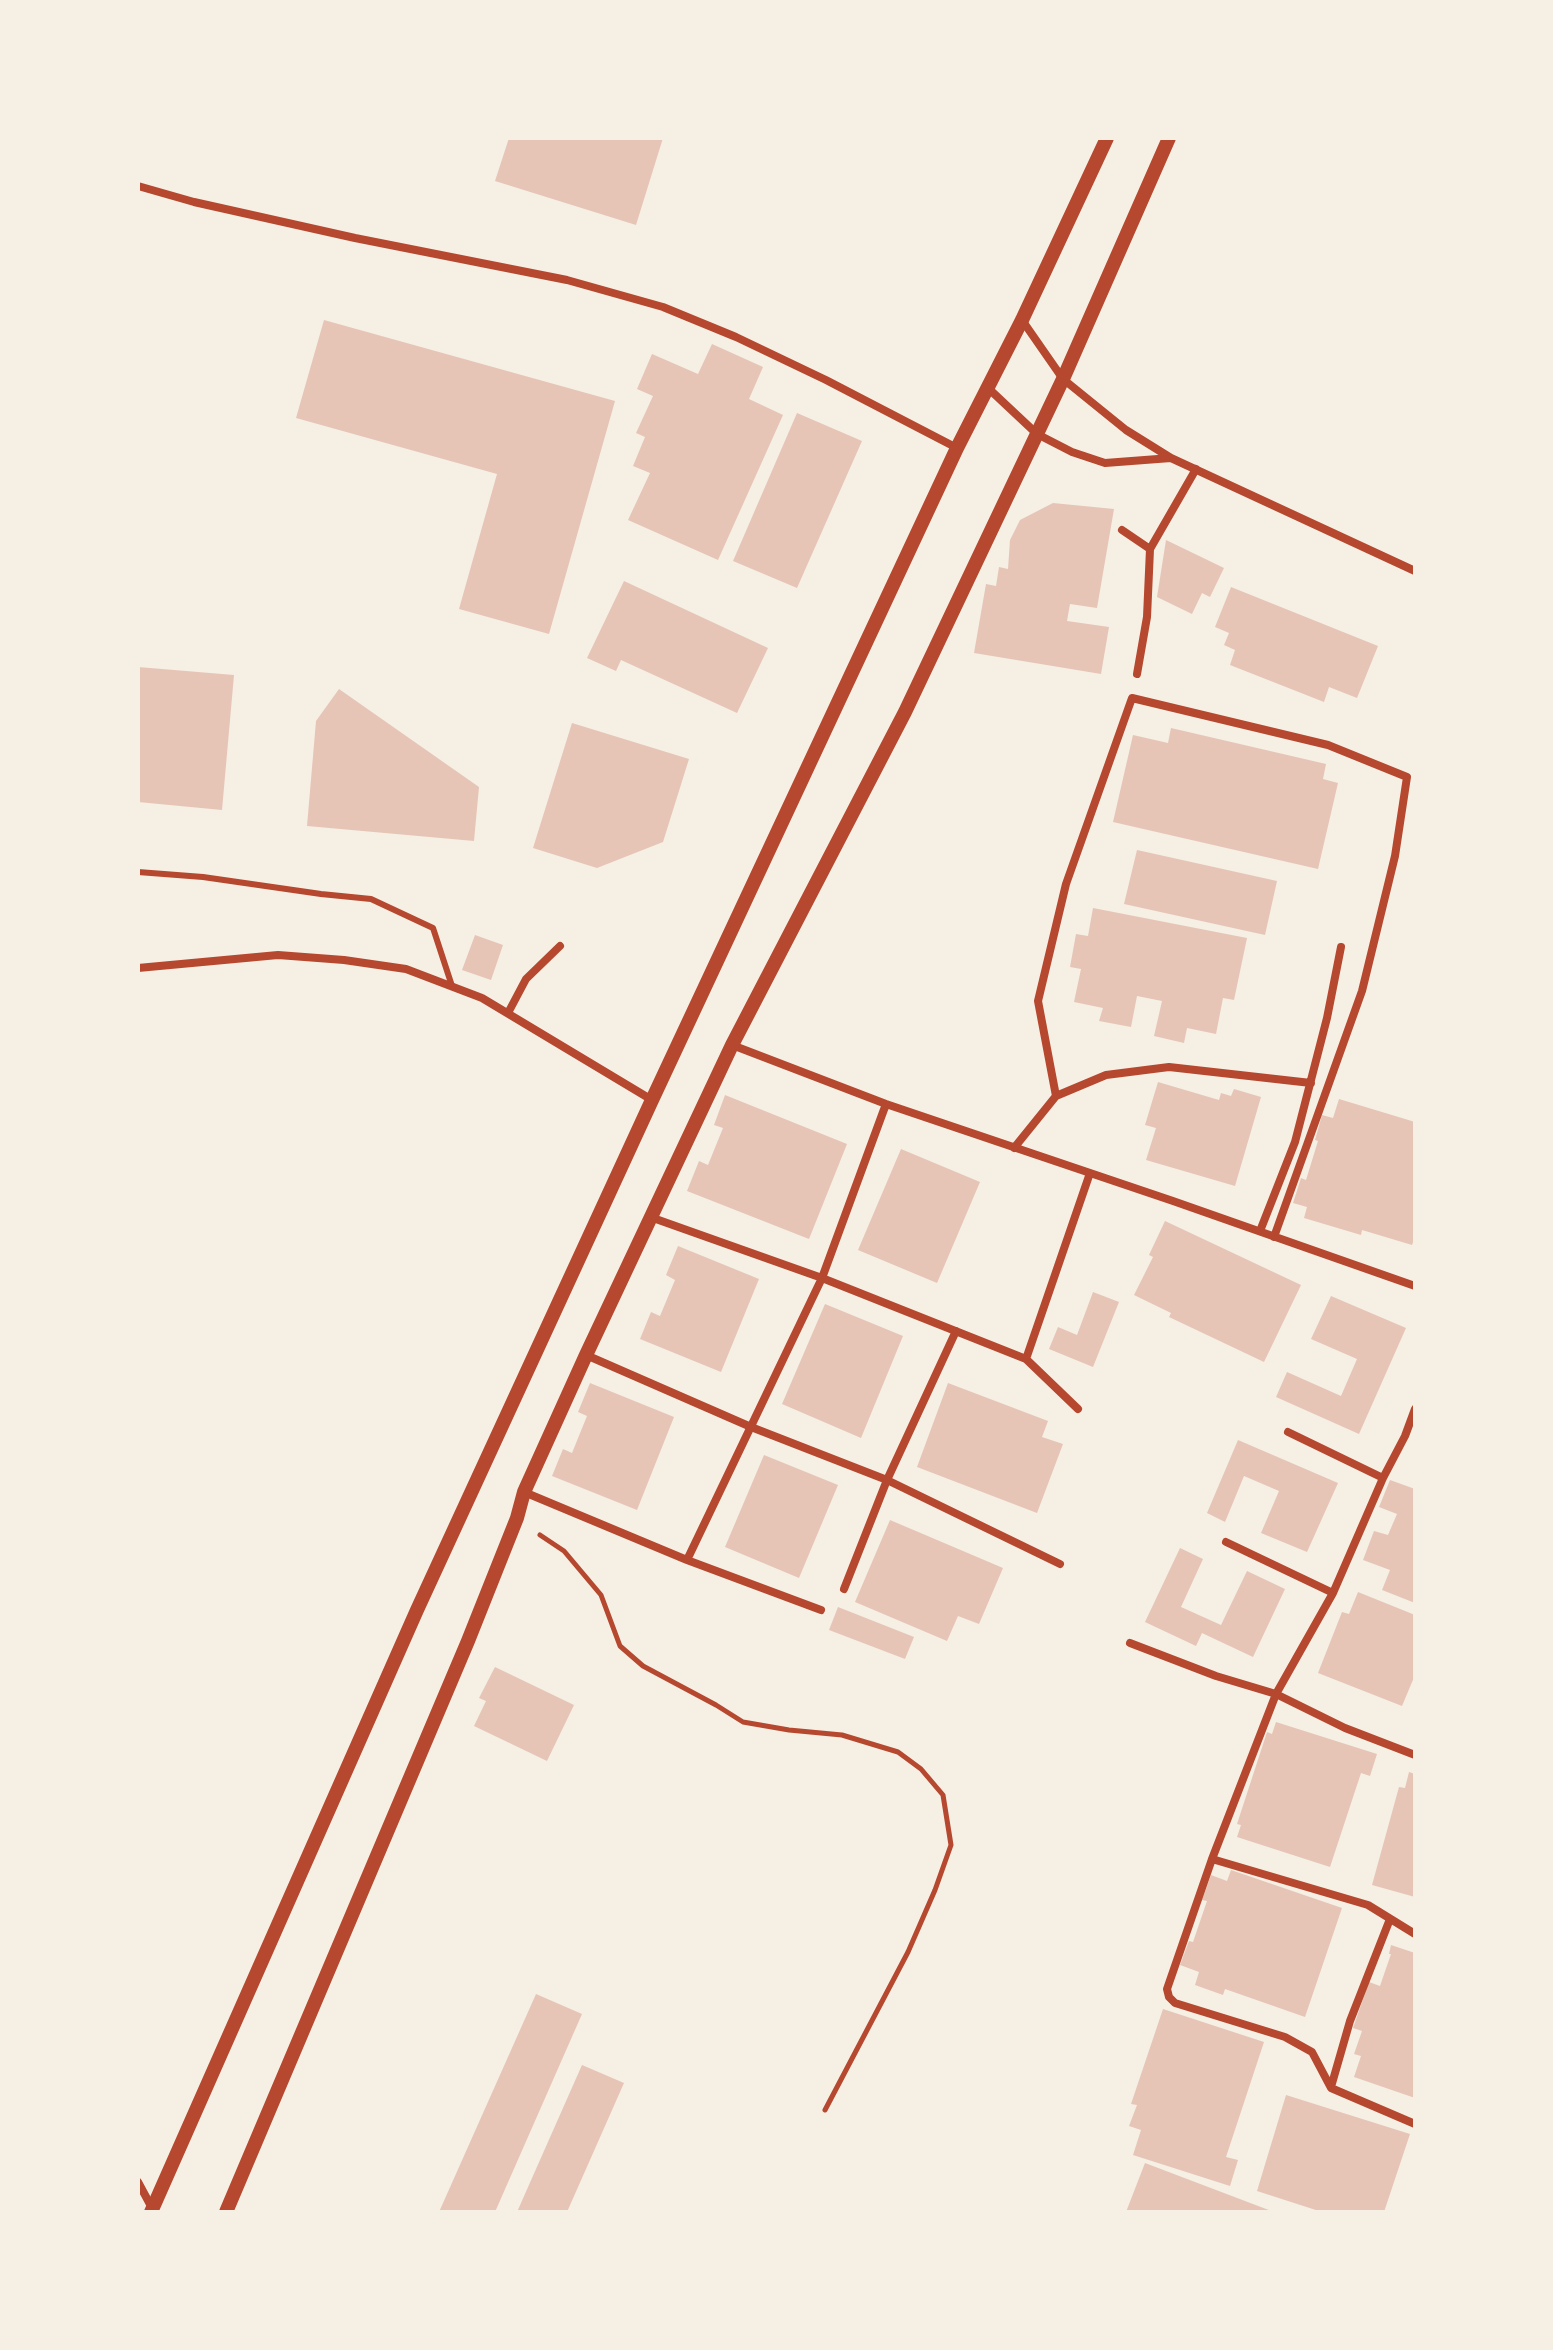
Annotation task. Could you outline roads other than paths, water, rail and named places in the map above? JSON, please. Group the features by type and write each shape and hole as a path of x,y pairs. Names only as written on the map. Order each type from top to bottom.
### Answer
{"street":[{"path":"152,2210 417,1610 652,1100 957,448 1022,320 1107,138"},
{"path":"226,2212 468,1641 517,1518 524,1492 586,1355 732,1045 905,712 1063,379 1169,138"},
{"path":"138,186 194,202 355,238 567,280 663,307 736,337 957,448"},
{"path":"1022,320 1063,379 1126,430 1171,458 1415,571"},
{"path":"988,388 1037,434 1072,452 1105,463 1171,458"},
{"path":"1137,674 1147,617 1150,549 1196,469"},
{"path":"1122,530 1150,549"},
{"path":"1056,1096 1038,1001 1066,884 1132,698 1328,745 1407,777 1395,856 1362,991 1274,1237"},
{"path":"508,1013 526,979 560,946"},
{"path":"1260,1231 1295,1142 1327,1018 1341,947"},
{"path":"138,968 278,955 406,969 482,998 652,1100"},
{"path":"732,1045 886,1104 1415,1286"},
{"path":"1014,1148 1056,1096 1106,1075 1169,1067 1311,1083"},
{"path":"687,1560 822,1278 886,1104"},
{"path":"1026,1359 1090,1173"},
{"path":"653,1218 822,1278 1026,1359 1078,1409"},
{"path":"844,1589 887,1480 956,1331"},
{"path":"586,1355 751,1427 887,1480 1060,1564"},
{"path":"1415,1409 1333,1593 1276,1694 1212,1859 1167,1989 1175,2003 1285,2037 1312,2052 1331,2088 1415,2124"},
{"path":"1288,1432 1383,1478"},
{"path":"1405,1436 1415,1439"},
{"path":"524,1492 687,1560 821,1610"},
{"path":"1226,1542 1333,1593"},
{"path":"1130,1643 1216,1676 1276,1694 1345,1728 1415,1755"},
{"path":"1212,1859 1368,1905 1415,1934"},
{"path":"1331,2088 1350,2021 1390,1919"},
{"path":"138,2182 152,2210"}],"lane":[{"path":"138,872 203,877 371,899 433,928 452,986"}]}
